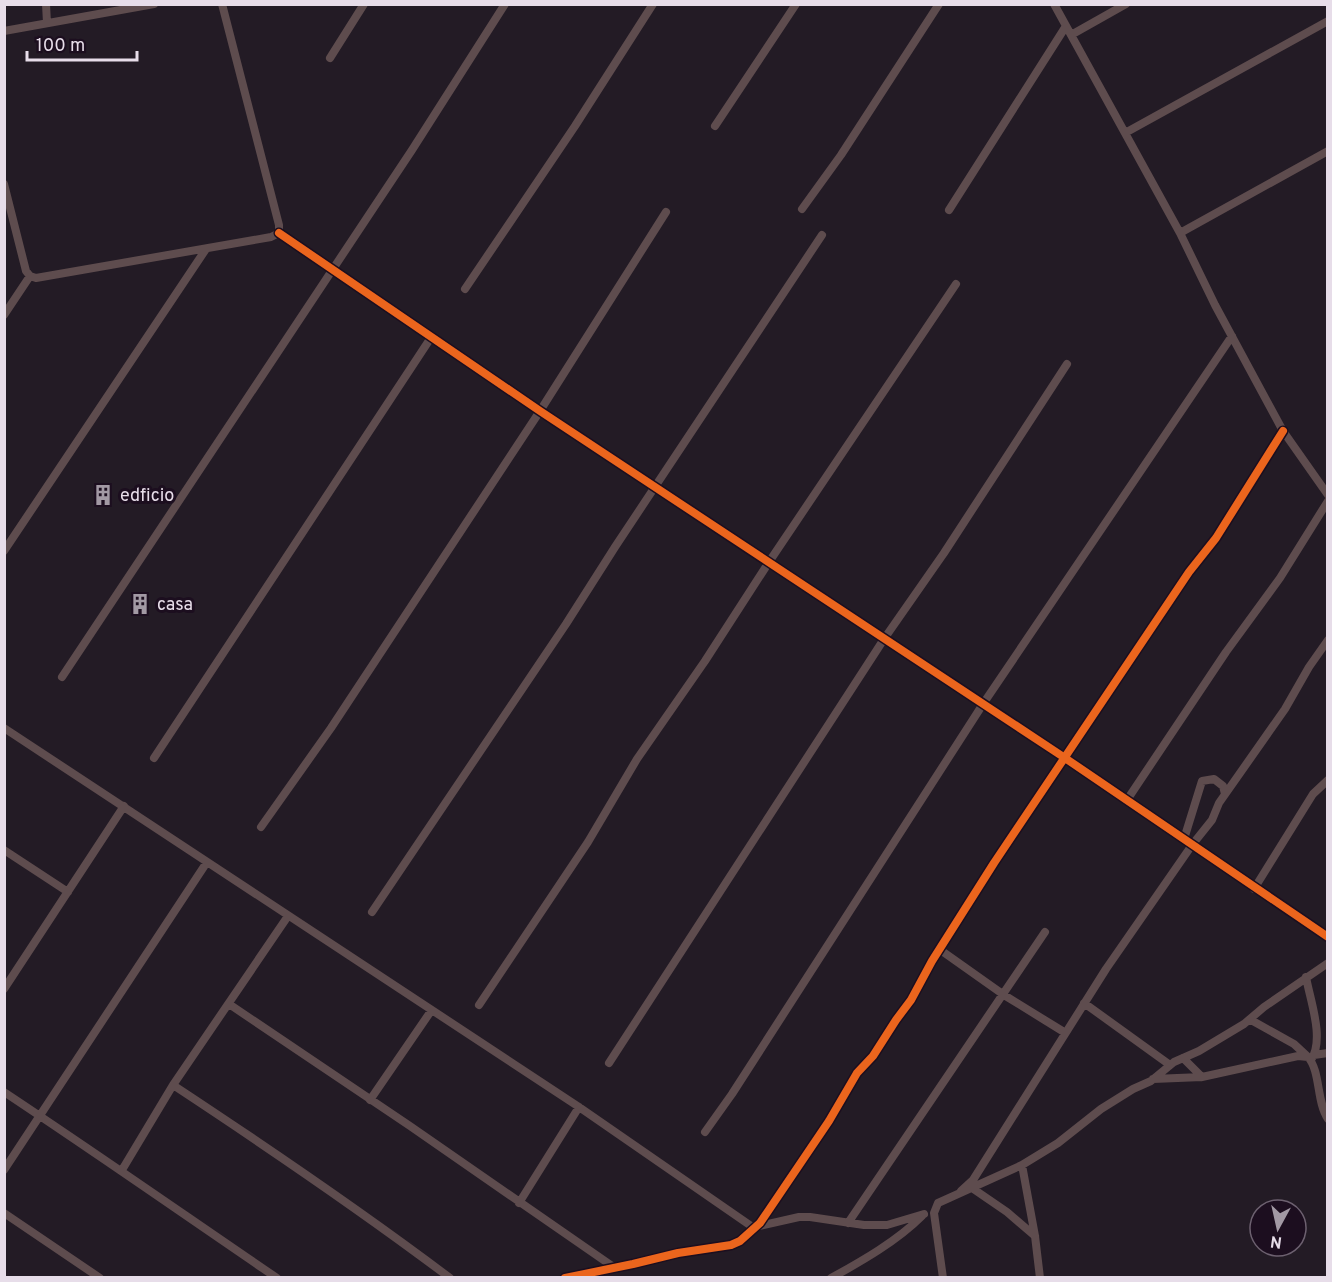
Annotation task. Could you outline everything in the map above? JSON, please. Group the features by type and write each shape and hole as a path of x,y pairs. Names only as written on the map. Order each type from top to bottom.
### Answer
{"street":[{"path":"46,4 46,23"},
{"path":"4,31 154,4"},
{"path":"222,4 279,233 540,411 1065,758 1328,937"},
{"path":"330,58 364,4"},
{"path":"62,677 412,150 505,4"},
{"path":"465,289 575,126 653,4"},
{"path":"715,126 796,4"},
{"path":"802,208 842,155 939,4"},
{"path":"1054,4 1180,233 1283,431 1328,495"},
{"path":"1071,35 1126,4"},
{"path":"1125,133 1328,21"},
{"path":"949,210 1066,26"},
{"path":"1180,233 1328,151"},
{"path":"4,184 26,271 30,276 41,278 270,237 279,233"},
{"path":"261,827 331,728 540,411 666,212"},
{"path":"372,912 566,624 822,235"},
{"path":"4,551 206,249"},
{"path":"4,315 30,276"},
{"path":"479,1005 554,895 637,759 705,661 956,284"},
{"path":"154,758 432,336"},
{"path":"705,1131 732,1094 983,704 1232,336"},
{"path":"609,1063 884,639 944,553 1067,364"},
{"path":"565,1278 678,1253 731,1245 740,1241 768,1212 829,1121 857,1073 873,1056 911,1000 939,950 994,863 1189,572 1215,538 1283,431"},
{"path":"1127,800 1226,652 1280,578 1328,501"},
{"path":"961,1191 973,1180 1064,1032 1188,842 1212,820 1225,794 1285,709 1328,640"},
{"path":"4,728 579,1107 754,1228 810,1216 864,1226 886,1225 929,1214"},
{"path":"1188,842 1202,781 1214,779 1223,786 1225,794"},
{"path":"1254,888 1313,794 1328,780"},
{"path":"4,989 124,806"},
{"path":"4,850 68,892"},
{"path":"4,1170 207,862"},
{"path":"122,1170 173,1085 288,916"},
{"path":"848,1223 1045,932"},
{"path":"939,950 1004,995 1064,1032"},
{"path":"831,1278 907,1231 929,1214 938,1203 1022,1165 1067,1137 1101,1109 1153,1079 1170,1065 1199,1051 1251,1020 1264,1007 1328,963"},
{"path":"4,968 14,974"},
{"path":"1306,978 1317,1035 1311,1057 1321,1106 1328,1119"},
{"path":"1084,1003 1170,1065"},
{"path":"229,1004 615,1268"},
{"path":"370,1100 431,1011"},
{"path":"1251,1020 1294,1044 1311,1057"},
{"path":"1153,1079 1202,1077 1298,1056 1311,1057 1328,1053"},
{"path":"1183,1058 1202,1077"},
{"path":"173,1085 285,1162 330,1189 450,1278"},
{"path":"4,1092 122,1170 213,1236 277,1278"},
{"path":"519,1203 579,1107"},
{"path":"1022,1165 1040,1278"},
{"path":"972,1188 1007,1212 1035,1236"},
{"path":"4,1213 100,1278"},
{"path":"929,1214 943,1278"}],"cycle path":[{"path":"279,233 540,411 1065,758 1328,937"},
{"path":"565,1278 678,1253 731,1245 740,1241 760,1223 829,1121 857,1073 873,1056 911,1000 932,961 994,863 1189,572 1216,538 1283,431"}],"place":[{"name":"edficio","path":"103,495"},
{"name":"casa","path":"140,604"}]}
